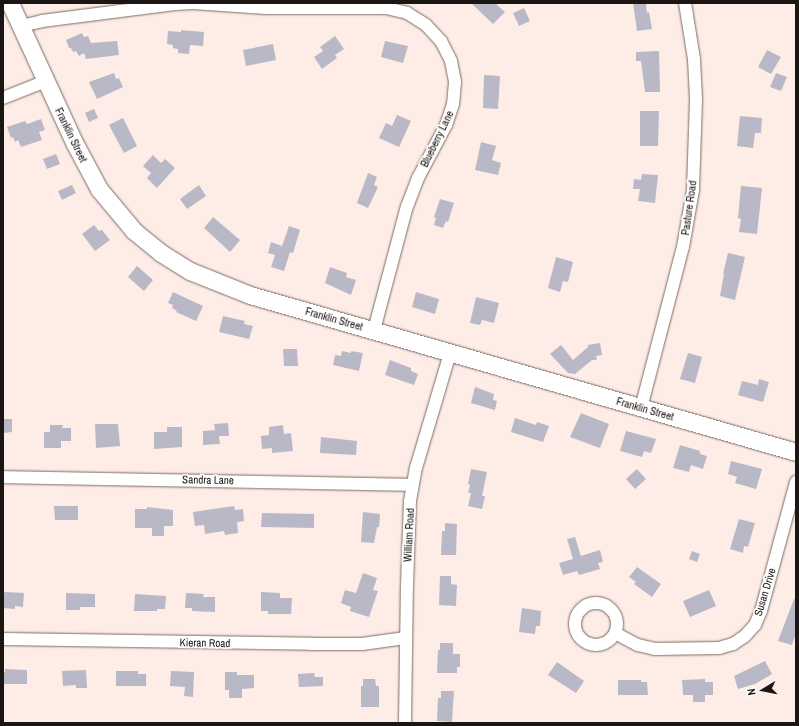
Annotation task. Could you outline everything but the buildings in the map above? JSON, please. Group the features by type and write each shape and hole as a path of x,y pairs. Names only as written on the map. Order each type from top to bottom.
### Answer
{"main road":[{"name":"Franklin Street","path":"10,3 89,172 100,189 134,231 162,253 190,271 228,287 450,353 796,452"}],"street":[{"name":"Blueberry Lane","path":"21,26 49,20 193,3 266,8 386,8 407,13 426,25 441,41 451,60 455,82 453,104 446,125 418,178 407,206 374,330"},
{"name":"Pasture Road","path":"641,408 683,247 693,190 696,98 694,59 685,3"},
{"path":"3,98 46,81"},
{"name":"William Road","path":"405,723 407,552 412,484 450,353"},
{"name":"Sandra Lane","path":"3,476 412,484"},
{"name":"Susan Drive","path":"615,633 638,645 655,649 718,648 733,644 745,636 755,625 761,611 796,482"},
{"name":"Kieran Road","path":"3,639 362,644 406,638"}]}
